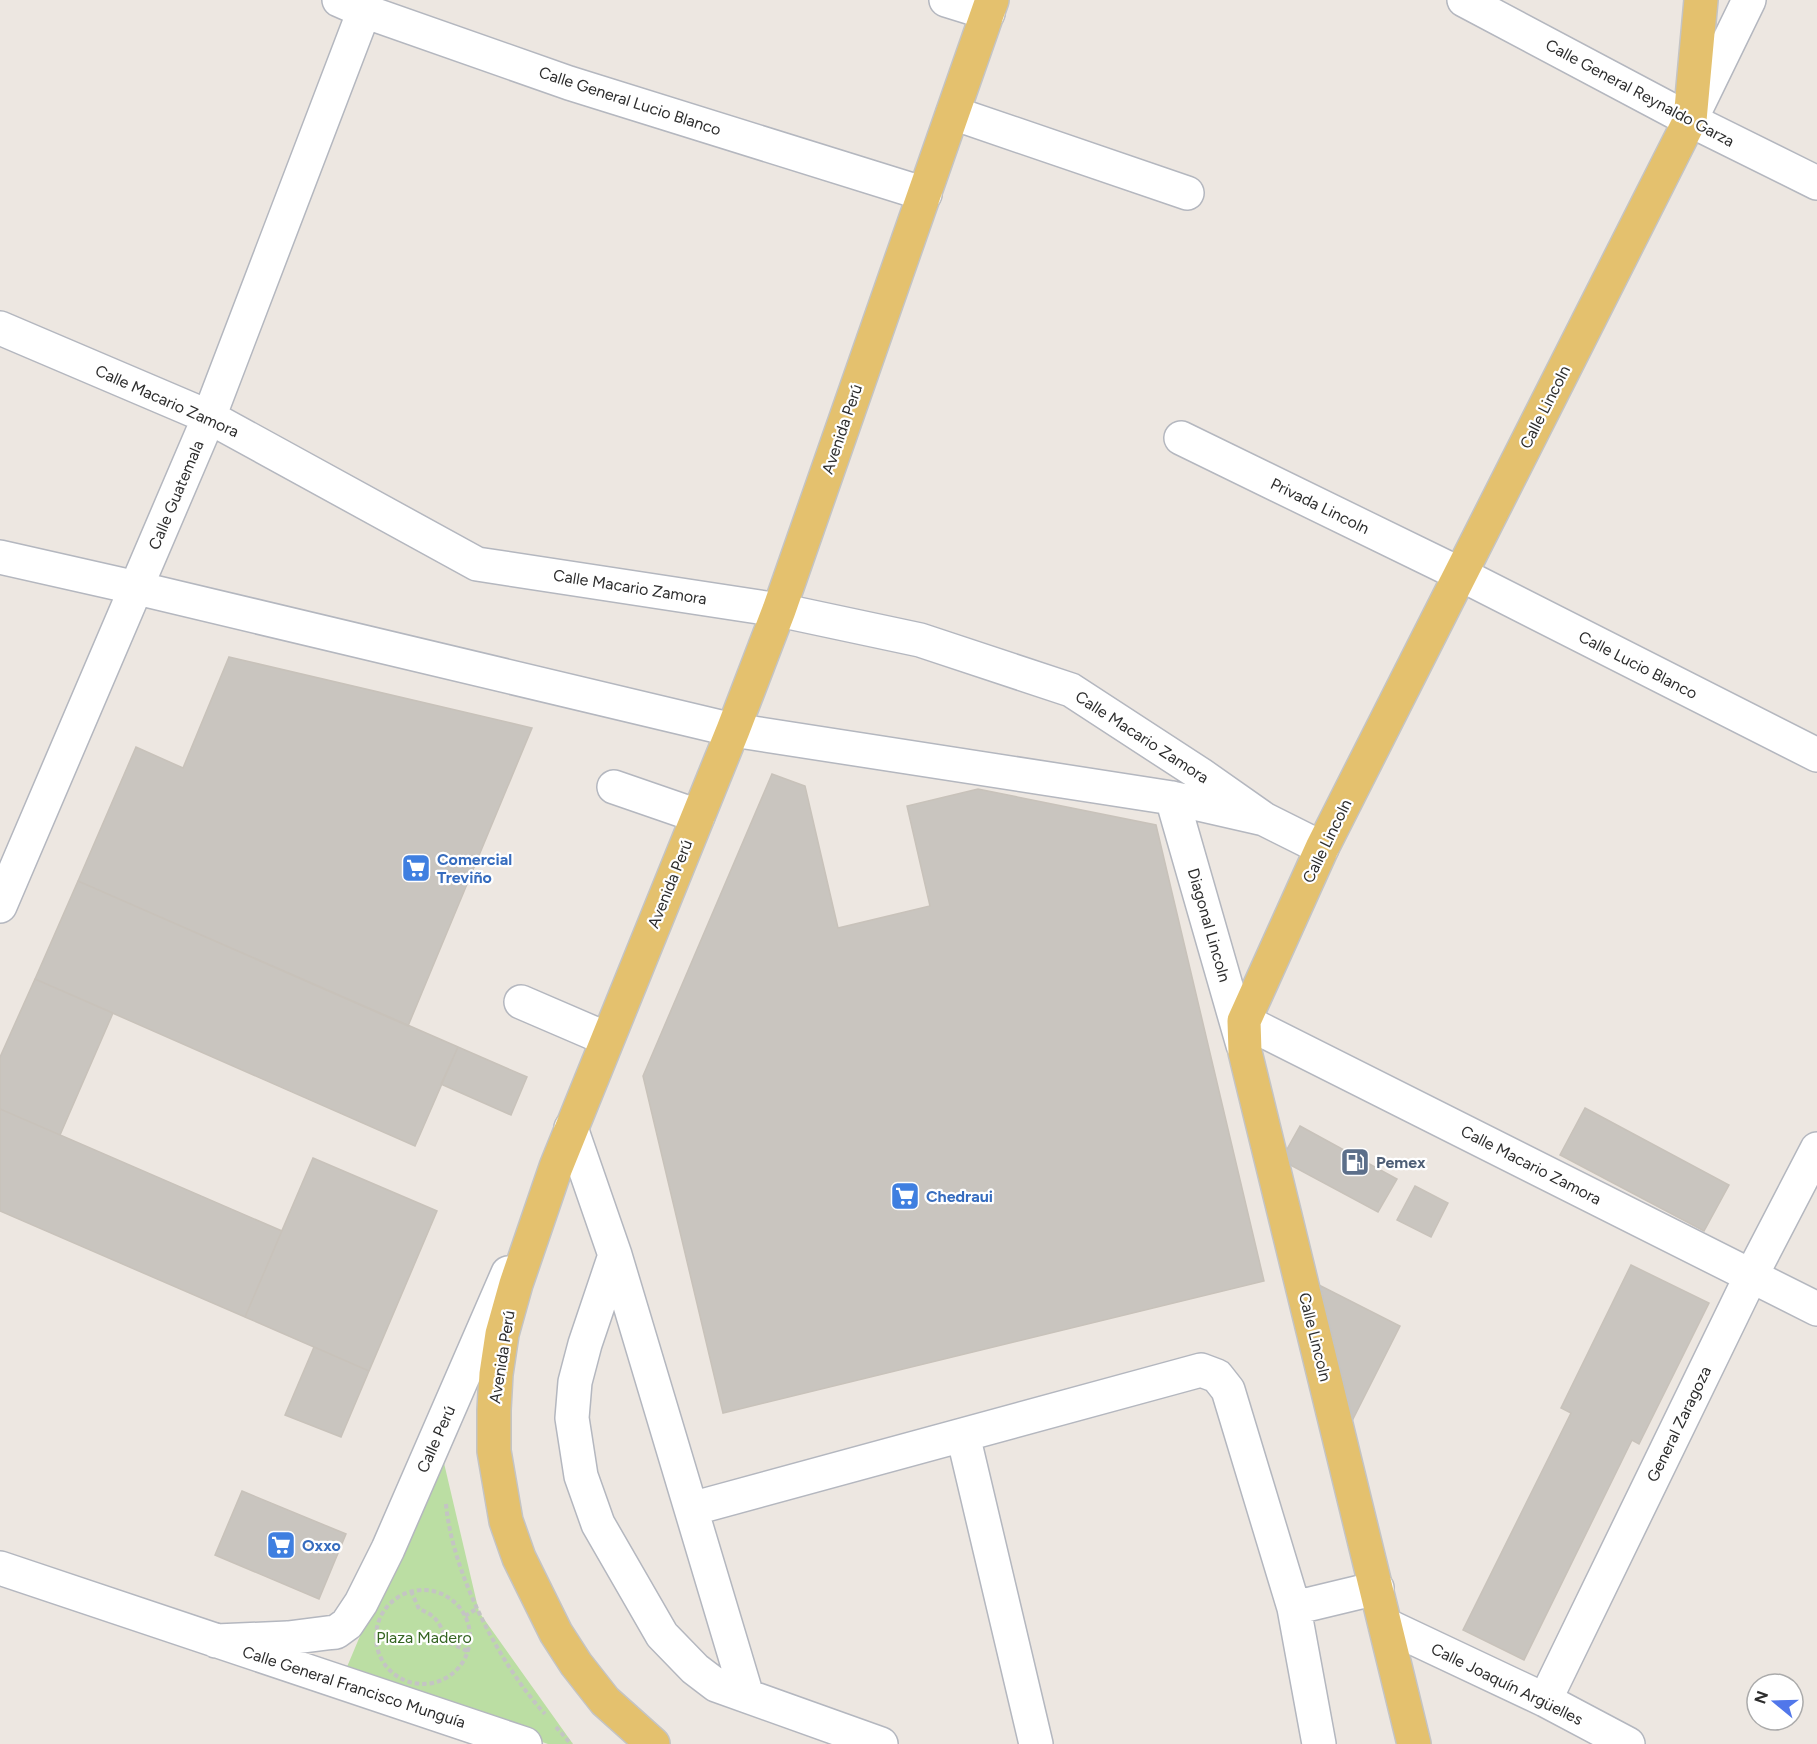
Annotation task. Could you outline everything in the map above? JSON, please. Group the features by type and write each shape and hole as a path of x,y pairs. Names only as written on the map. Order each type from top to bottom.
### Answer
{"main road":[{"path":"1690,120 1701,0"},
{"name":"Avenida Perú","path":"653,1744 606,1701 576,1664 556,1633 515,1549 506,1521 494,1451 496,1374 502,1334 516,1284 556,1167 733,730 779,610 990,6"},
{"name":"Calle Lincoln","path":"1414,1744 1245,1036 1322,848 1690,120"}],"street":[{"path":"946,0 990,6"},
{"name":"Calle General Reynaldo Garza","path":"1464,0 1690,120 1817,183"},
{"name":"Calle Lincoln","path":"1690,120 1749,0"},
{"name":"Calle General Lucio Blanco","path":"352,6 569,83 925,194"},
{"name":"Calle Guatemala","path":"0,906 209,417 352,6"},
{"path":"953,113 1187,193"},
{"name":"Calle Macario Zamora","path":"0,328 209,417 477,564 779,610 920,640 1071,690 1200,774 1264,819 1322,848"},
{"name":"Privada Lincoln","path":"1181,438 1460,574"},
{"name":"Calle Macario Zamora","path":"0,557 733,730 1172,798 1264,819"},
{"name":"Calle Lucio Blanco","path":"1460,574 1817,755"},
{"path":"614,787 698,816"},
{"name":"Diagonal Lincoln","path":"1172,798 1245,1036"},
{"path":"521,1002 608,1039"},
{"name":"Calle Macario Zamora","path":"1245,1036 1817,1309"},
{"path":"571,1128 615,1256 747,1696"},
{"name":"Calle Perú","path":"336,1632 347,1623 361,1603 388,1549 571,1128"},
{"name":"General Zaragoza","path":"1545,1700 1751,1276 1817,1149"},
{"path":"615,1256 588,1335 575,1382 572,1418 581,1476 598,1524 662,1635 695,1669 716,1685 880,1744"},
{"path":"691,1509 1201,1370 1217,1376 1228,1390 1294,1608 1319,1744"},
{"path":"963,1435 1036,1744"},
{"name":"Calle General Francisco Munguía","path":"0,1568 525,1744"},
{"path":"1294,1608 1377,1588"},
{"name":"Calle Joaquín Argüelles","path":"1386,1625 1545,1700 1628,1744"},
{"path":"216,1641 288,1638 336,1632 333,1666 339,1682"}],"path":[{"path":"446,1503 462,1573 499,1650 530,1698 571,1744"},
{"path":"426,1590 441,1593 453,1601 465,1616 469,1626 470,1640 467,1651 458,1668 447,1677 434,1683 407,1682 392,1673 383,1662 377,1648 376,1633 379,1619 387,1606 398,1597 411,1591 426,1590"},
{"path":"411,1591 419,1609 429,1612 438,1620 446,1641 467,1651"},
{"path":"465,1616 478,1608"}],"green space":[{"name":"Plaza Madero","path":"440,1446 479,1612 573,1744 548,1744 344,1674"}],"building":[{"path":"229,657 532,728 408,1026 78,881 136,747 183,768"},
{"path":"772,774 805,786 838,928 930,906 907,806 978,789 1156,825 1264,1281 723,1413 643,1076"},
{"path":"78,881 458,1047 415,1146 35,979"},
{"path":"35,979 113,1013 60,1135 0,1109 0,1057"},
{"path":"458,1047 527,1077 511,1115 441,1084"},
{"path":"1585,1108 1729,1185 1704,1231 1560,1155"},
{"path":"0,1109 282,1231 245,1317 0,1211"},
{"path":"1300,1126 1397,1179 1378,1212 1281,1160"},
{"path":"313,1158 437,1211 369,1371 245,1317"},
{"path":"1415,1186 1448,1203 1431,1237 1397,1220"},
{"path":"1631,1265 1709,1303 1639,1444 1632,1440 1524,1660 1463,1630 1571,1413 1561,1408"},
{"path":"1313,1282 1400,1326 1350,1425"},
{"path":"314,1347 369,1371 341,1437 285,1415"},
{"name":"Oxxo","path":"242,1491 346,1534 319,1599 215,1555"}],"place":[{"name":"Comercial Treviño","path":"416,868"},
{"name":"Pemex","path":"1355,1162"},
{"name":"Chedraui","path":"905,1196"},
{"name":"Oxxo","path":"281,1545"}]}
